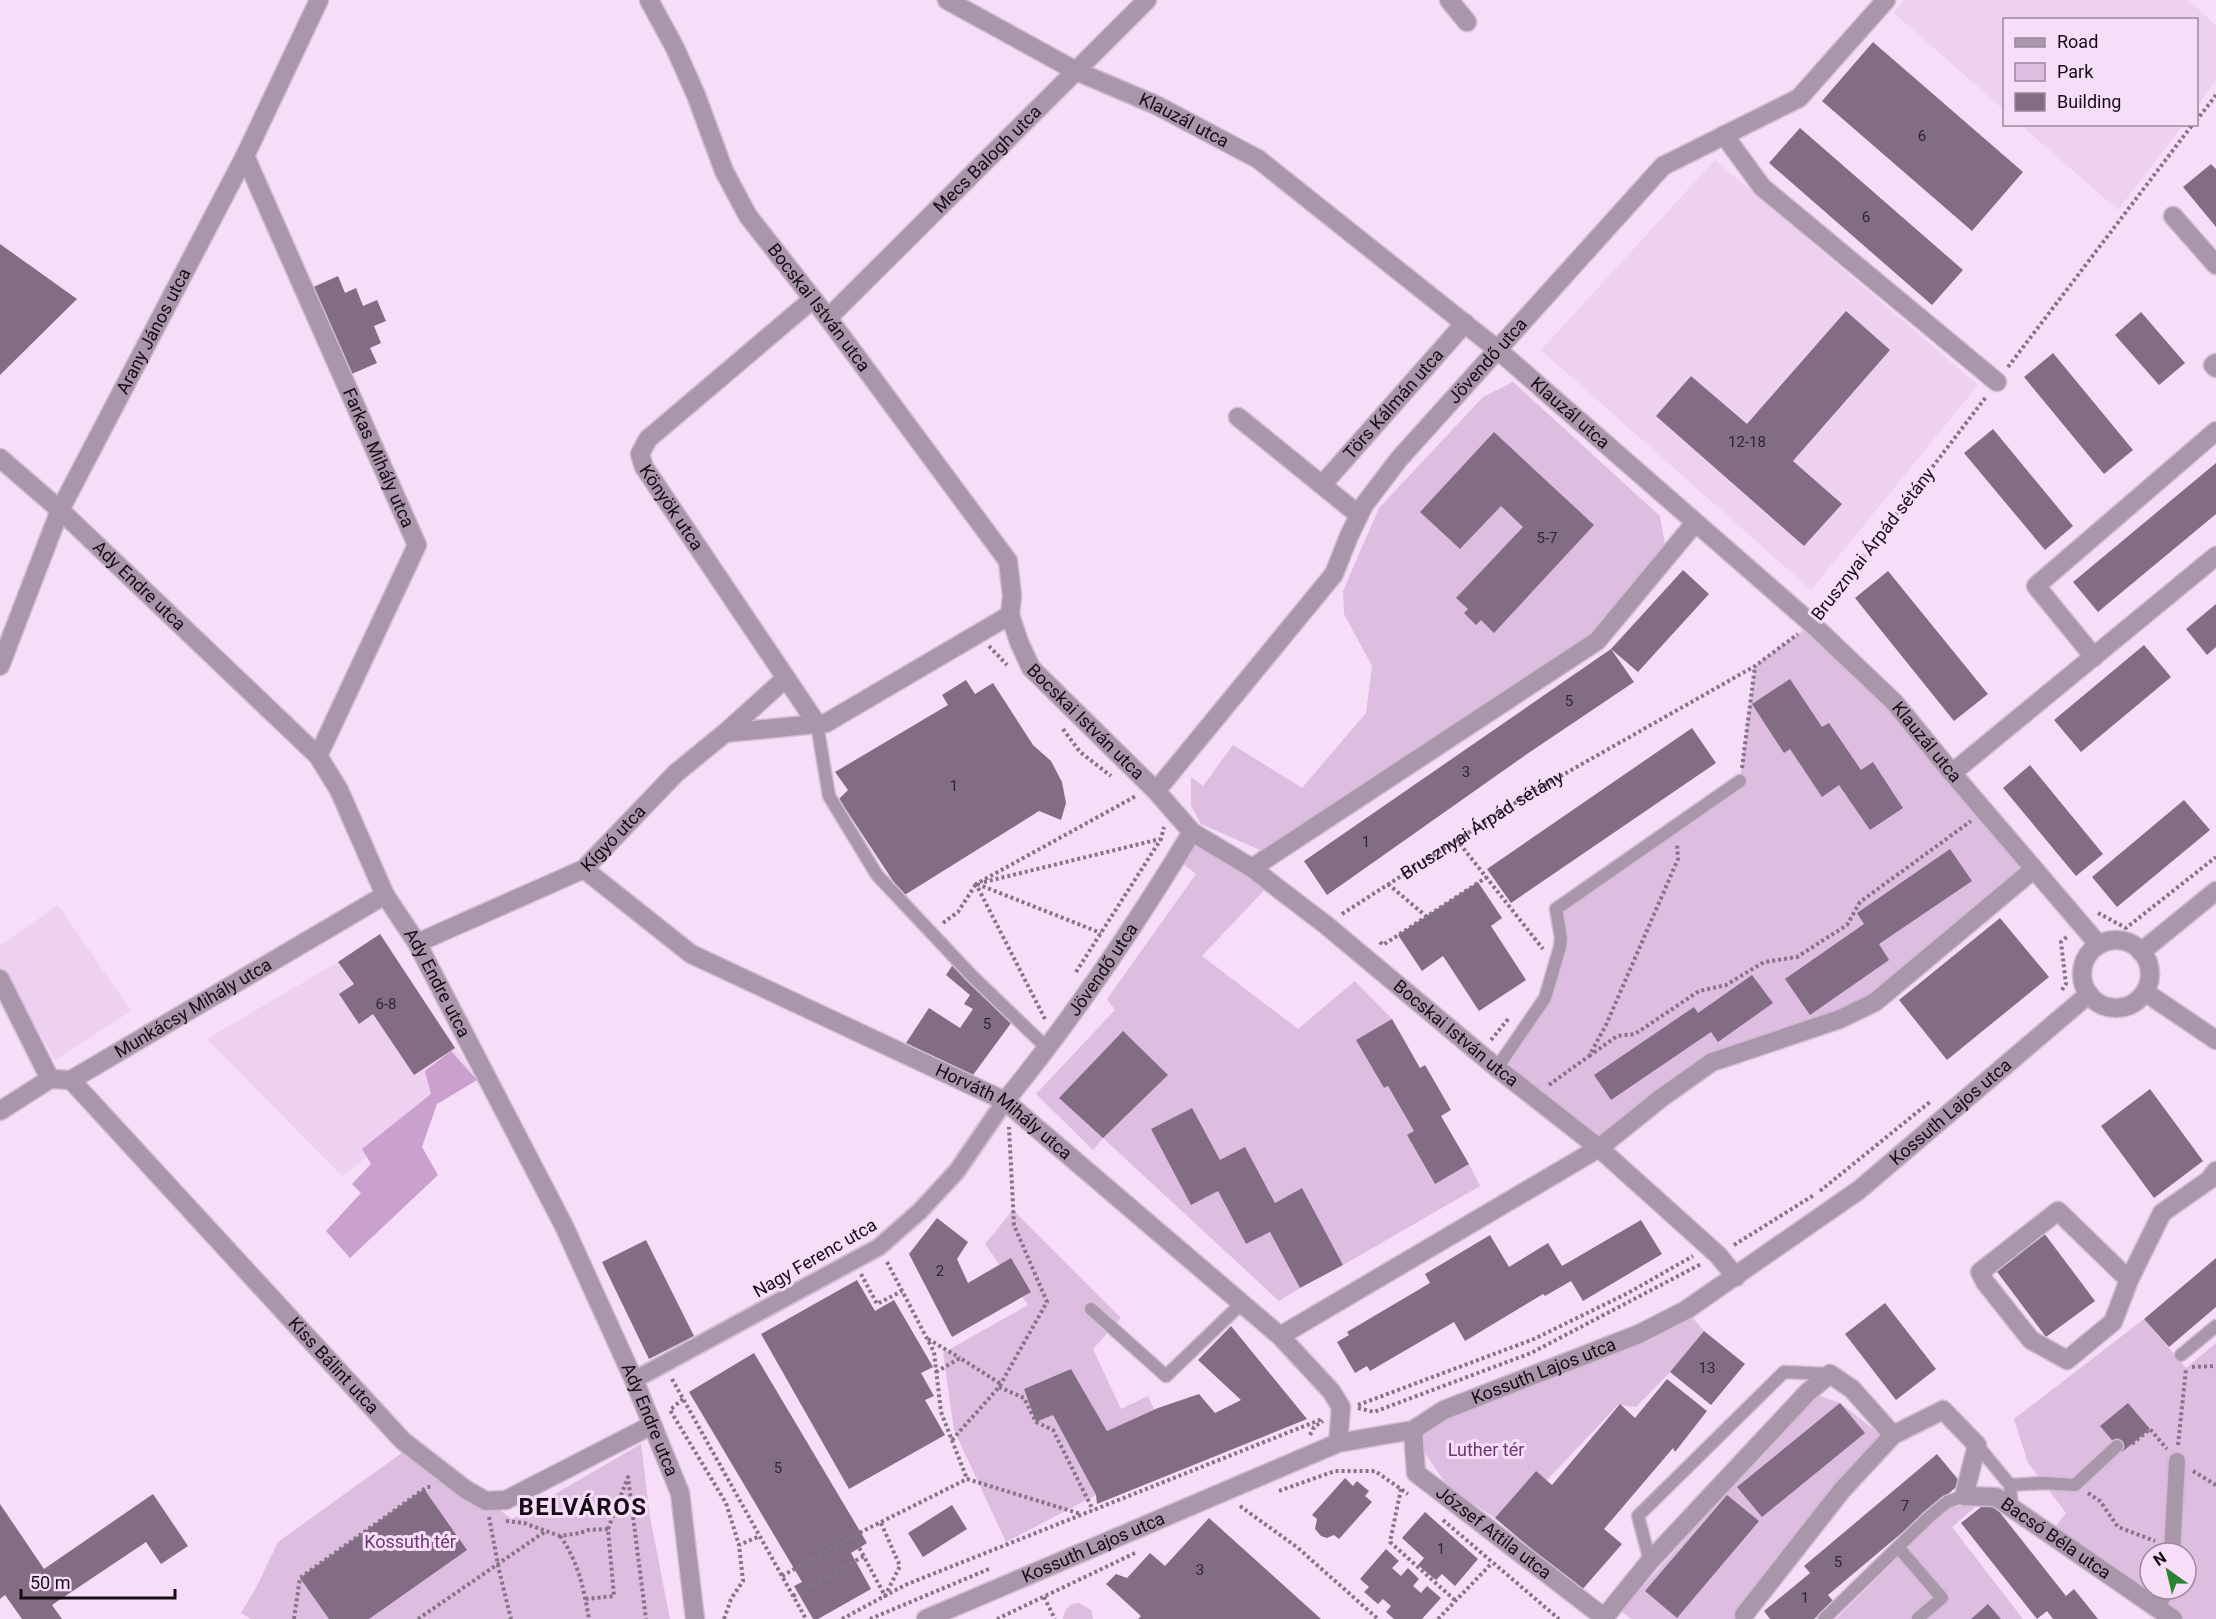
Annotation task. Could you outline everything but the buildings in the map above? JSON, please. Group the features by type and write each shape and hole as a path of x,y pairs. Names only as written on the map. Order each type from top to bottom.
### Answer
{"street":[{"name":"Arany János utca","path":"0,666 60,510 245,156 319,0"},
{"name":"Bocskai István utca","path":"649,0 675,48 696,95 724,171 744,207 1008,561 1012,596 1010,615 1019,642 1032,668 1150,796 1192,832 1252,868 1326,926 1497,1068 1599,1148 1713,1251 1736,1277"},
{"name":"Klauzál utca","path":"947,0 1076,71 1156,105 1258,159 1498,350 1812,624 1894,702 1984,812 2099,945"},
{"name":"Mecs Balogh utca","path":"828,318 1147,0"},
{"path":"1449,0 1467,22"},
{"name":"Jövendő utca","path":"1150,796 1334,574 1364,505 1399,459 1663,166 1799,98 1886,0"},
{"path":"1724,135 1762,187 1997,382"},
{"name":"Farkas Mihály utca","path":"245,156 417,545 318,756"},
{"path":"2173,216 2216,265"},
{"name":"Könyök utca","path":"813,299 648,438 640,454 644,467 817,724"},
{"name":"Törs Kálmán utca","path":"1322,485 1465,323"},
{"path":"2216,363 2213,365 2216,368"},
{"path":"1238,417 1359,515"},
{"path":"2094,657 2036,586 2216,431"},
{"name":"Ady Endre utca","path":"0,458 60,510 318,756 339,790 385,895 417,943 564,1226 634,1380 680,1493 695,1619"},
{"path":"1252,868 1597,641 1695,523"},
{"path":"1952,774 2216,556"},
{"path":"725,734 826,723 1010,615"},
{"name":"Kígyó utca","path":"417,943 584,869 676,773 725,734 786,678"},
{"name":"Jövendő utca","path":"1003,1105 1048,1049 1138,921 1192,832"},
{"name":"Horváth Mihály utca","path":"584,869 691,954 1003,1105 1280,1336 1331,1391 1341,1407 1338,1443"},
{"path":"1280,1336 1599,1148 1661,1098 1712,1062 1840,1019 1875,1002 2034,869"},
{"path":"2141,952 2216,891"},
{"name":"Munkácsy Mihály utca","path":"71,1080 385,895"},
{"path":"2110,940 2120,940 2130,943 2141,952 2149,968 2150,979 2145,992 2132,1005 2112,1008 2102,1005 2088,994 2083,984 2083,965 2087,956 2099,945 2110,940"},
{"path":"0,979 50,1079"},
{"path":"2145,992 2216,1040"},
{"name":"Kossuth Lajos utca","path":"926,1619 1338,1443 1413,1430 1444,1410 1639,1334 1686,1310 1859,1190 2088,994"},
{"path":"0,1111 50,1079 71,1080"},
{"name":"Kiss Bálint utca","path":"71,1080 403,1441 465,1489 486,1501"},
{"name":"Nagy Ferenc utca","path":"634,1380 879,1248 920,1211 957,1171 1003,1105"},
{"path":"2129,1280 2058,1211 1980,1272 1985,1282 2031,1340 2067,1360 2113,1322 2129,1280 2162,1213 2210,1180 2216,1171"},
{"path":"1605,1618 1650,1561 1808,1392 1830,1374 1852,1389 1893,1435"},
{"path":"1746,1617 1842,1490 1893,1435 1943,1410 1977,1445 1964,1496"},
{"path":"486,1501 506,1500 652,1425"},
{"name":"József Attila utca","path":"1413,1430 1416,1473 1605,1618"},
{"path":"2172,1541 2176,1461"},
{"name":"Bacsó Béla utca","path":"1964,1496 1996,1497 2174,1619"},
{"path":"2157,1608 2160,1601"}],"lane":[{"path":"817,724 829,796 877,875 972,976 1048,1049"},
{"path":"1497,1068 1545,998 1560,947 1561,938 1556,909 1740,781"},
{"path":"1091,1309 1166,1376 1242,1303"},
{"path":"2181,1355 2216,1326"},
{"path":"1650,1561 1638,1516 1784,1372 1830,1374"},
{"path":"1977,1445 2010,1485 2012,1508"},
{"path":"2010,1485 2044,1483 2075,1485 2115,1448"},
{"path":"1824,1619 1947,1502 1964,1496"},
{"path":"1898,1547 1942,1598 1918,1618"}],"path":[{"path":"2198,118 2216,95"},
{"name":"Brusznyai Árpád sétány","path":"1326,926 1456,839 1529,794 1755,666 1812,624 2191,126"},
{"path":"981,632 984,641 1008,666"},
{"path":"1740,781 1755,666"},
{"path":"1061,726 1080,752 1113,777"},
{"path":"1129,790 1137,796"},
{"path":"930,931 958,912 976,884 1137,796 1150,796"},
{"path":"1534,1097 1617,1036 1635,1035 1699,991 1726,985 1764,962 1797,957 1847,925 1860,902 1984,812"},
{"path":"1070,981 1161,839 1166,818"},
{"path":"1589,1056 1606,1025 1678,859 1676,825"},
{"path":"976,884 1161,839"},
{"path":"1456,839 1545,951"},
{"path":"2059,996 2066,984 2061,942 2097,913 2126,928 2216,857"},
{"path":"1375,939 1383,945 1486,877"},
{"path":"976,884 1101,933"},
{"path":"976,884 1045,1020 1051,1010"},
{"path":"1388,884 1426,917"},
{"path":"1342,914 1350,920"},
{"path":"1480,1054 1510,1017"},
{"path":"1713,1251 1531,1353 1374,1412 1357,1407 1534,1339 1760,1227 1818,1193 1940,1094"},
{"path":"952,1440 1000,1385 1047,1302 1014,1225 1008,1119 1003,1105"},
{"path":"879,1248 934,1352 941,1412 967,1479"},
{"path":"855,1261 877,1304 902,1291"},
{"path":"926,1338 1024,1398 1036,1422 1053,1430 1093,1510"},
{"path":"936,1372 960,1359"},
{"path":"664,1365 806,1619"},
{"path":"2176,1461 2186,1368 2216,1366"},
{"path":"683,1399 670,1410 726,1503 739,1545 743,1581 724,1619"},
{"path":"842,1619 905,1585 1325,1417"},
{"path":"2115,1448 2122,1452 2150,1429 2176,1461"},
{"path":"1269,1495 1335,1472 1375,1471 1410,1495"},
{"path":"586,1599 614,1596 608,1529 628,1477 646,1619"},
{"path":"782,1576 853,1536 967,1479 1081,1514"},
{"path":"2075,1485 2100,1501 2118,1527 2151,1541"},
{"path":"294,1619 300,1578 426,1487 437,1487"},
{"path":"1401,1489 1390,1542 1456,1601"},
{"path":"486,1501 498,1520 524,1523 560,1536 588,1530 608,1529"},
{"path":"486,1501 497,1563 511,1619"},
{"path":"1229,1509 1249,1502"},
{"path":"1239,1505 1298,1548 1378,1619"},
{"path":"1435,1514 1558,1619"},
{"path":"881,1523 900,1566 885,1596"},
{"path":"418,1619 546,1531"},
{"path":"560,1536 570,1550 580,1576 589,1619"},
{"path":"739,1545 760,1536"},
{"path":"853,1536 885,1596"},
{"path":"998,1619 1140,1550"},
{"path":"793,1596 864,1556"},
{"path":"1438,1619 1492,1563"},
{"path":"1044,1598 1055,1619"}],"shaded area":[{"path":"1904,0 2189,0 2216,26 2216,80 2198,105 2198,18 2003,18 2003,109 1894,13"},
{"path":"2022,126 2182,126 2118,210"},
{"path":"1715,160 1978,385 1811,590 1541,350"},
{"path":"58,905 131,1011 55,1060 0,967 0,946"},
{"path":"380,934 477,1080 437,1104 342,1176 207,1039 338,962"},
{"path":"451,1051 477,1080 437,1104 422,1147 438,1175 350,1258 326,1231 361,1193 352,1184 371,1164 362,1149 431,1094 425,1071"}],"green space":[{"path":"1513,382 1660,516 1667,557 1597,641 1281,849 1260,850 1201,824 1191,806 1191,777 1203,786 1233,745 1302,788 1366,713 1372,666 1344,614 1343,591 1379,508 1483,397"},
{"path":"1812,624 2034,869 1875,1002 1712,1062 1599,1148 1497,1068 1545,998 1560,947 1556,909 1740,781 1755,666"},
{"path":"1192,832 1271,883 1202,956 1298,1029 1355,981 1392,1019 1357,1040 1384,1088 1388,1086 1414,1131 1407,1135 1434,1183 1469,1164 1480,1186 1343,1265 1302,1188 1275,1203 1217,1162 1192,1108 1152,1129 1218,1191 1246,1244 1270,1232 1300,1288 1279,1301 1103,1138 1093,1150 1036,1094 1115,1010 1107,999 1196,874 1176,858"},
{"path":"1013,1210 1121,1318 1093,1349 1121,1409 1148,1396 1155,1411 1107,1431 1071,1369 1025,1389 1036,1422 1053,1415 1096,1495 1006,1542 954,1430 943,1353 1028,1305 985,1244"},
{"name":"Luther tér","path":"1686,1310 1704,1331 1670,1372 1636,1407 1618,1405 1547,1480 1535,1472 1495,1518 1448,1487 1416,1440 1444,1410"},
{"path":"2144,1319 2186,1368 2216,1343 2216,1619 2173,1619 2147,1601 2198,1601 2198,1541 2138,1541 2138,1595 2050,1534 2066,1513 2028,1463 2014,1419"},
{"path":"1815,1394 1840,1403 1882,1436 1738,1619 1631,1619 1621,1611"},
{"name":"Kossuth tér","path":"641,1444 650,1517 670,1619 251,1619 241,1613 278,1542 410,1447 512,1519"},
{"path":"1980,1503 1952,1527 2023,1619 1836,1619 1948,1508"},
{"path":"1079,1603 1091,1610 1093,1619 1063,1619 1068,1608"}],"district":[{"name":"BELVÁROS","path":"583,1507"}]}
